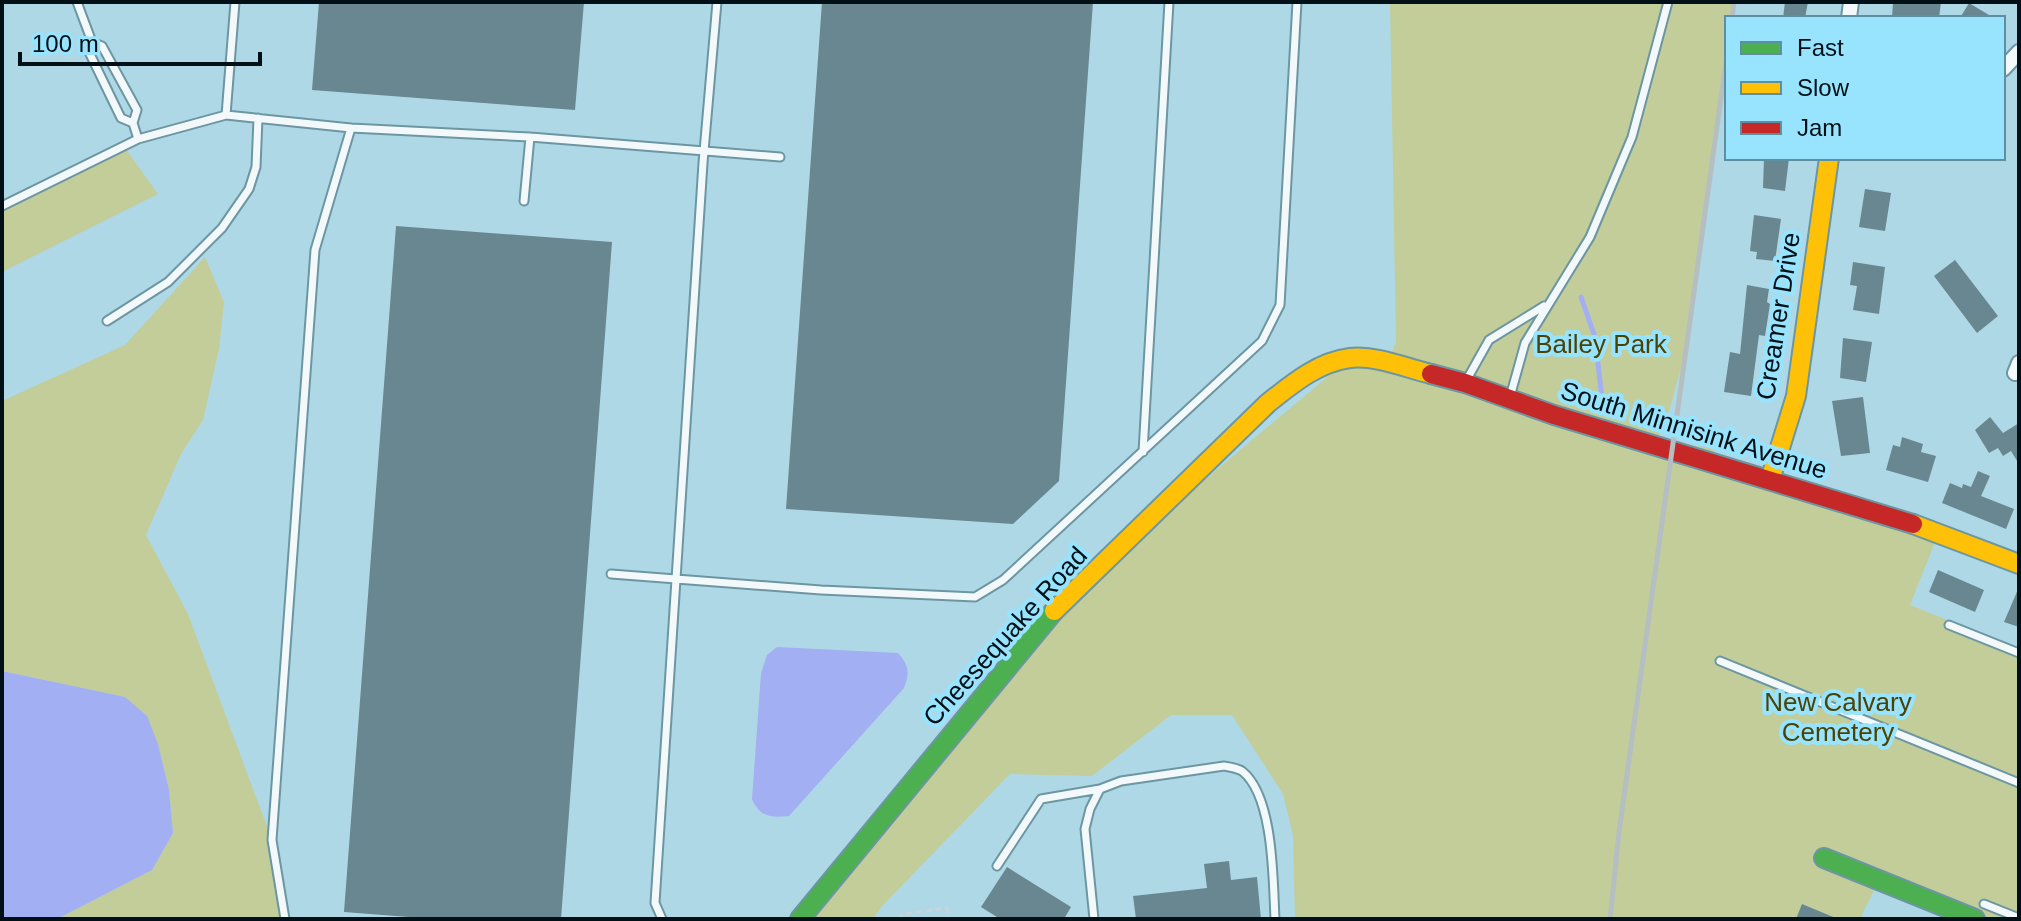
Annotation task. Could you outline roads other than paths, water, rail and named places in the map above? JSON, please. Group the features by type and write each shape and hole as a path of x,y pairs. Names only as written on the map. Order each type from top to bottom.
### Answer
{"street":[{"path":"2005,67 2019,52"},
{"name":"Creamer Drive","path":"1770,480 1796,396 1829,160"},
{"name":"South Minnisink Avenue","path":"1350,358 1374,360 1465,383 1939,532 2019,564"},
{"name":"Cheesequake Road","path":"800,919 1056,609 1268,403 1307,373 1350,358"},
{"path":"1824,858 1971,914"}],"lane":[{"path":"77,2 92,42 89,52 121,118 133,123"},
{"path":"226,115 235,2"},
{"path":"662,919 655,903 704,151 717,2"},
{"path":"1143,452 1169,2"},
{"path":"611,574 821,590 975,597 1003,580 1262,341 1280,305 1297,2"},
{"path":"1509,399 1525,343 1590,237 1632,137 1668,2"},
{"path":"92,42 102,46 137,110 133,123 138,139"},
{"path":"2,206 138,139 226,115 351,128 530,137 780,157"},
{"path":"107,321 168,282 222,228 249,189 256,167 258,118"},
{"path":"285,919 272,840 315,250 351,128"},
{"path":"524,201 530,137"},
{"path":"1465,383 1489,340 1547,304"},
{"path":"1949,625 2019,653"},
{"path":"1720,661 2019,783"},
{"path":"997,866 1041,799 1100,789 1121,781 1224,766 1240,769 1257,789 1271,842 1275,919"},
{"path":"1094,919 1085,829 1100,789"},
{"path":"1971,914 2019,918"}],"water":[{"path":"777,647 898,653 908,673 904,688 789,816 777,817 762,813 752,799 761,673 767,655"},
{"path":"2,671 125,697 147,716 158,744 169,790 173,833 152,870 57,919 2,919"}],"waterway":[{"path":"1581,297 1595,337 1602,399"}],"railway":[{"path":"1732,16 1734,2"},
{"path":"1610,919 1619,832 1725,69"}],"park label":[{"name":"Bailey Park","path":"1601,344"},
{"name":"New Calvary Cemetery","path":"1838,717"}]}
